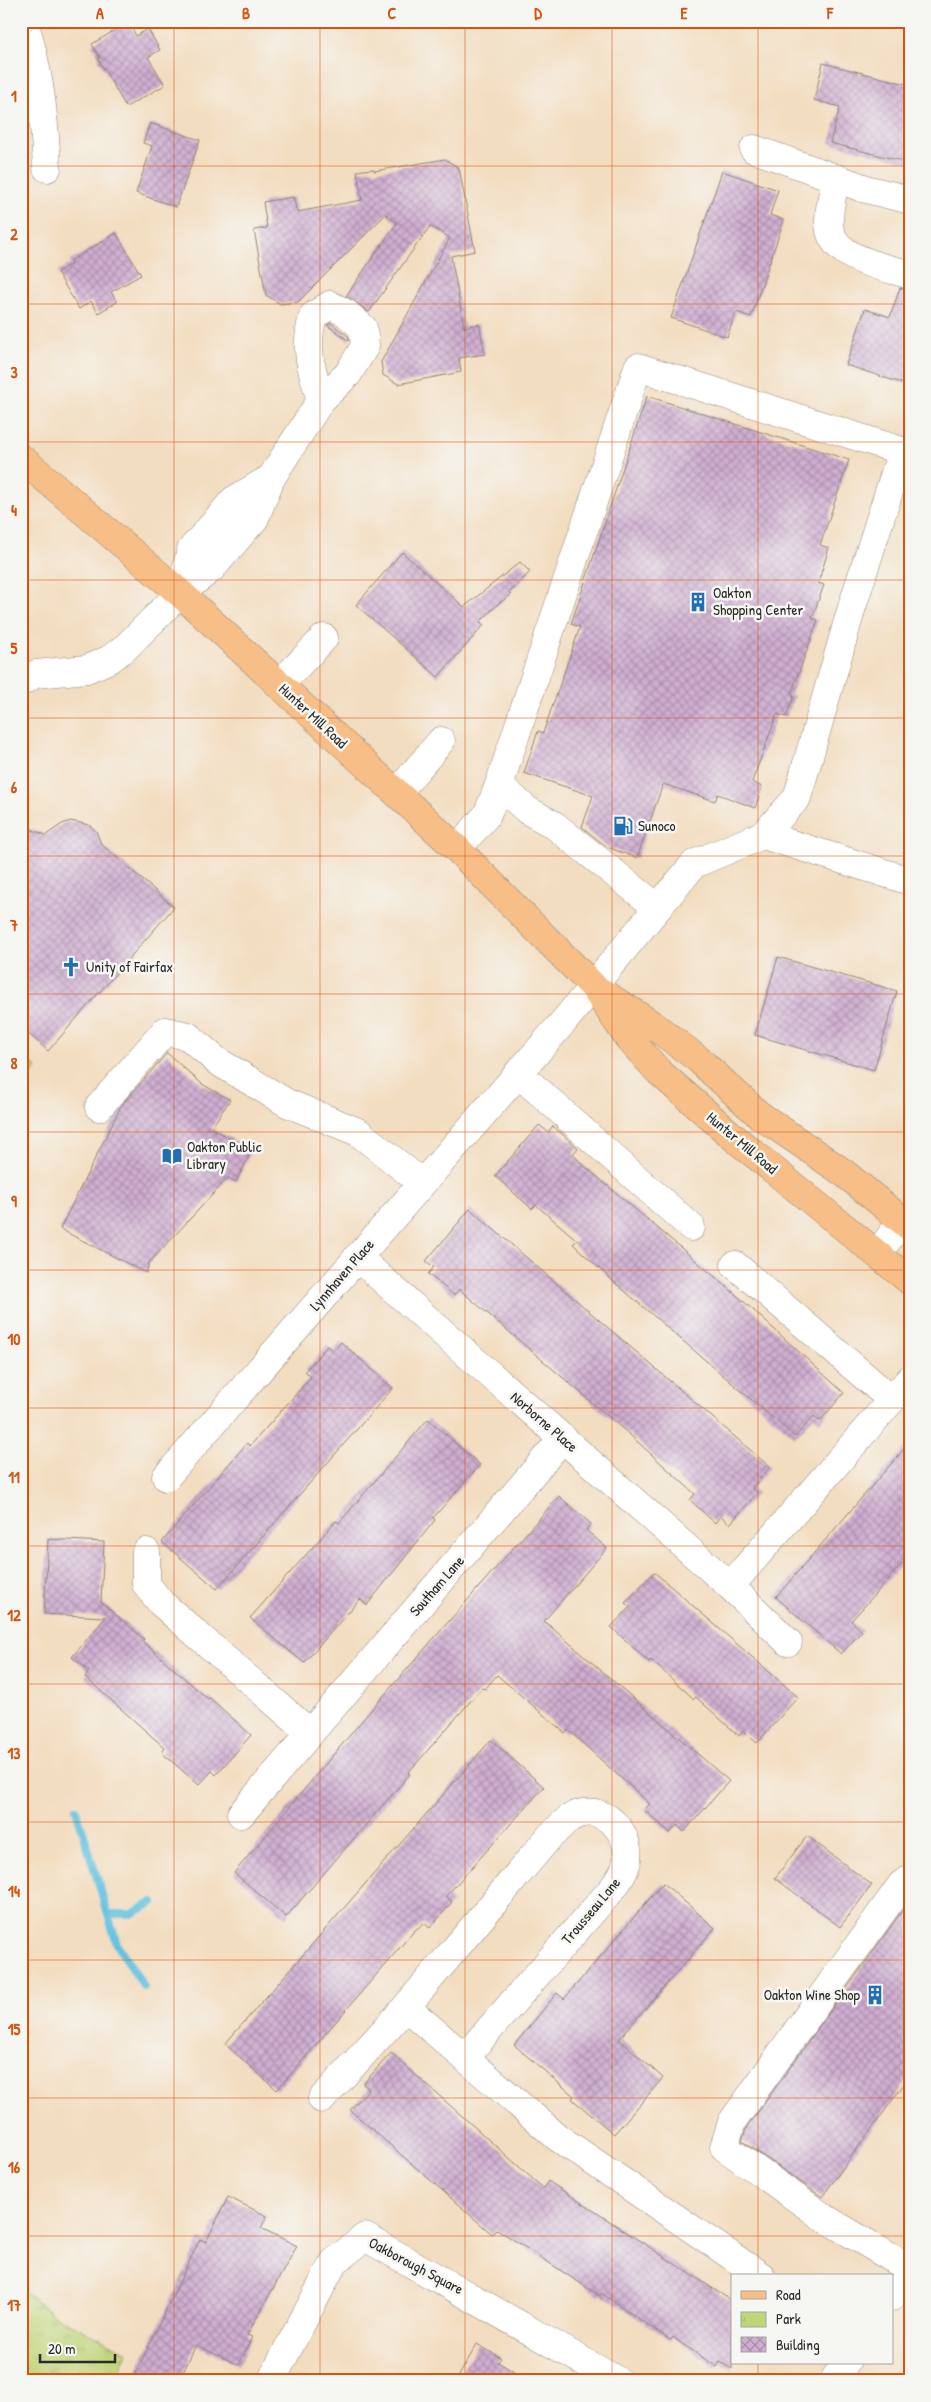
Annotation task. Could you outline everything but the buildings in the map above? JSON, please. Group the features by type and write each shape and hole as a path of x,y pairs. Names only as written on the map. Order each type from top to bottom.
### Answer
{"main road":[{"name":"Hunter Mill Road","path":"21,458 180,593 457,849 593,986 629,1039 659,1072 752,1152 910,1281"},
{"name":"Hunter Mill Road","path":"593,986 653,1025 698,1059 758,1114 844,1174 906,1224"}],"street":[{"path":"24,21 41,87 47,168"},
{"path":"754,149 836,178 910,200"},
{"path":"836,178 828,221 830,234 840,248 851,255 910,275"},
{"path":"457,849 487,815 499,785 638,367 906,453 852,607 797,798 763,835 910,881"},
{"path":"21,682 36,674 87,669 110,659 126,647 180,593 212,568 255,518 271,478 321,400"},
{"path":"279,685 324,638"},
{"path":"396,793 441,741"},
{"path":"499,785 527,810 554,825 658,908"},
{"name":"Lynnhaven Place","path":"166,1478 593,986 694,864 763,835"},
{"path":"99,1107 165,1031 188,1036 217,1061 287,1103 358,1132 422,1183"},
{"path":"518,1072 691,1227"},
{"path":"877,1254 906,1224"},
{"name":"Norborne Place","path":"357,1257 730,1586 788,1642"},
{"path":"735,1265 892,1400"},
{"path":"730,1586 910,1379"},
{"name":"Southam Lane","path":"241,1814 563,1438"},
{"path":"146,1552 146,1584 161,1603 310,1733"},
{"name":"Trousseau Lane","path":"322,2099 406,2007 550,1836 570,1817 593,1811 607,1817 622,1832 627,1855 625,1869 613,1888 465,2057"},
{"path":"910,1879 902,1884 732,2122 724,2147 841,2228 910,2269"},
{"path":"406,2007 557,2137 757,2274"},
{"name":"Oakborough Square","path":"271,2381 334,2262 366,2237 618,2381"},
{"path":"894,2295 910,2273"},
{"path":"834,2381 845,2364"}],"green space":[{"path":"21,1055 37,1068 21,1086"},
{"path":"21,2290 59,2318 128,2352 113,2381 21,2381"}],"waterway":[{"path":"76,1809 117,1944 144,1987"},
{"path":"108,1914 132,1914 153,1902"}],"place":[{"name":"Oakton Shopping Center","path":"698,602"},
{"name":"Sunoco","path":"623,826"},
{"name":"Unity of Fairfax","path":"71,967"},
{"name":"Oakton Public Library","path":"172,1156"},
{"name":"Oakton Wine Shop","path":"875,1995"}]}
